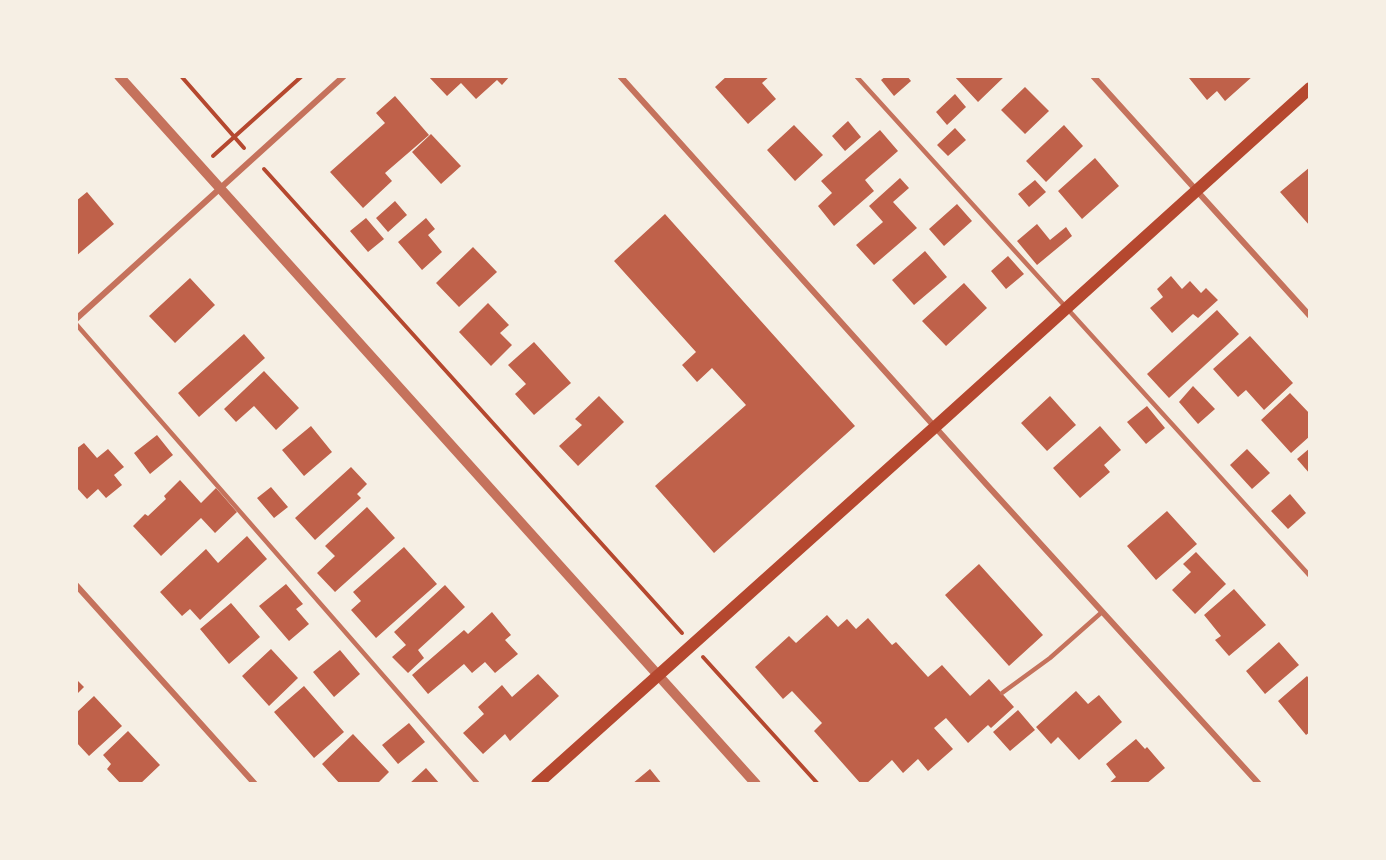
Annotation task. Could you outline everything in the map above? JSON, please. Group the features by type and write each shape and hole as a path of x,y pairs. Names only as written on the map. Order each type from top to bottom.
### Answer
{"main road":[{"path":"537,783 1310,88"}],"street":[{"path":"119,76 756,783"},
{"path":"76,319 344,76"},
{"path":"620,76 1102,612 1259,783"},
{"path":"1093,76 1310,316"},
{"path":"76,585 255,783"}],"lane":[{"path":"856,76 1310,576"},
{"path":"76,324 478,783"},
{"path":"1002,693 1050,658 1102,612"}],"path":[{"path":"181,76 818,783"},
{"path":"201,167 302,76"}],"building":[{"path":"428,76 510,76 502,85 497,80 476,99 461,83 447,96"},
{"path":"727,76 770,76 762,83 776,99 748,124 715,87"},
{"path":"886,76 907,76 911,81 894,96 881,80"},
{"path":"954,76 1005,76 978,102"},
{"path":"1190,76 1253,76 1225,101 1217,91 1207,100 1189,78"},
{"path":"1025,87 1049,111 1025,134 1001,110"},
{"path":"955,94 966,107 947,125 936,112"},
{"path":"395,96 429,135 385,173 392,181 363,208 330,172 385,123 376,113"},
{"path":"848,121 861,137 845,151 832,136"},
{"path":"794,125 823,155 795,181 767,150"},
{"path":"1064,125 1083,146 1046,182 1026,161"},
{"path":"955,128 966,140 948,156 937,145"},
{"path":"880,130 898,151 865,180 874,191 834,226 818,206 832,193 821,181"},
{"path":"431,134 461,166 441,184 412,152"},
{"path":"1095,158 1119,186 1082,219 1058,191"},
{"path":"1310,167 1310,226 1280,192"},
{"path":"900,178 909,188 893,202 917,228 874,265 856,245 883,222 869,206"},
{"path":"1035,180 1046,192 1029,207 1018,194"},
{"path":"87,192 114,224 76,256 76,201"},
{"path":"395,201 407,215 388,232 376,218"},
{"path":"957,204 972,221 944,246 929,229"},
{"path":"665,214 855,426 714,553 655,486 746,405 712,368 697,382 682,365 696,352 614,261"},
{"path":"366,218 384,239 368,252 350,231"},
{"path":"426,218 435,229 428,235 442,252 422,270 398,242"},
{"path":"1037,224 1050,240 1066,227 1072,236 1037,265 1017,241"},
{"path":"473,247 497,272 459,307 436,283"},
{"path":"925,251 947,277 914,305 892,280"},
{"path":"1008,256 1024,274 1006,289 991,271"},
{"path":"1171,276 1182,289 1190,281 1201,293 1206,288 1218,300 1198,318 1193,314 1172,333 1150,308 1163,297 1157,289"},
{"path":"190,278 215,305 175,343 149,316"},
{"path":"964,283 987,308 946,346 922,321"},
{"path":"488,303 509,325 500,333 512,345 491,366 459,332"},
{"path":"1217,310 1239,334 1169,398 1147,374"},
{"path":"244,334 265,358 199,417 178,393"},
{"path":"1250,336 1293,383 1264,410 1246,390 1238,397 1213,369"},
{"path":"534,342 571,383 534,415 515,394 526,384 508,365"},
{"path":"264,371 299,408 276,430 254,406 236,422 224,409"},
{"path":"1193,386 1215,409 1198,424 1179,402"},
{"path":"1290,393 1310,414 1310,436 1291,453 1261,420"},
{"path":"599,396 624,422 578,466 559,446 582,425 575,419"},
{"path":"1050,396 1076,425 1047,451 1021,423"},
{"path":"1147,406 1165,428 1146,444 1127,422"},
{"path":"311,426 332,452 304,476 282,450"},
{"path":"1100,426 1121,450 1104,465 1110,472 1080,498 1053,468"},
{"path":"157,435 173,455 150,474 134,453"},
{"path":"84,443 97,458 108,449 124,467 114,475 122,485 106,498 98,489 87,499 76,487 76,449"},
{"path":"1310,448 1310,474 1297,459"},
{"path":"1247,449 1270,473 1252,489 1230,465"},
{"path":"351,467 367,484 357,494 361,498 315,540 295,518"},
{"path":"180,480 201,503 216,488 237,512 215,533 201,518 161,556 133,526 166,499 164,496"},
{"path":"271,487 288,507 274,518 257,498"},
{"path":"1290,494 1306,513 1288,529 1271,511"},
{"path":"367,507 395,538 335,592 317,573 335,556 325,546"},
{"path":"1167,511 1197,544 1156,580 1127,546"},
{"path":"247,536 267,559 200,620 190,609 182,616 160,592 206,549 218,563"},
{"path":"404,547 437,584 376,638 351,610 361,601 353,592"},
{"path":"1196,552 1226,584 1195,614 1172,590 1191,572 1183,564"},
{"path":"979,564 1043,635 1009,666 945,595"},
{"path":"286,584 303,604 296,609 309,624 289,641 259,606"},
{"path":"445,585 465,607 418,650 424,658 408,673 392,657 406,645 394,632"},
{"path":"1234,589 1266,625 1229,656 1215,640 1221,636 1204,615"},
{"path":"231,603 260,637 229,664 200,629"},
{"path":"492,612 511,635 505,640 518,654 495,673 485,662 472,673 464,664 428,694 412,675 464,630 468,634"},
{"path":"827,615 838,627 847,619 856,629 868,618 892,645 896,642 928,677 942,665 970,696 989,679 1014,707 991,728 988,725 968,743 946,718 934,728 953,749 928,771 918,759 903,773 892,760 866,784 861,784 814,731 822,723 792,691 783,699 755,667 789,636 796,643"},
{"path":"1279,642 1299,665 1265,694 1246,671"},
{"path":"271,649 298,678 269,706 242,676"},
{"path":"340,650 360,674 334,697 313,672"},
{"path":"538,674 559,696 510,741 505,734 483,754 463,733 484,714 478,707 502,685 512,697"},
{"path":"1307,676 1310,680 1310,732 1306,735 1278,701"},
{"path":"76,679 84,687 76,695"},
{"path":"304,686 344,732 314,758 274,712"},
{"path":"1076,691 1088,704 1099,695 1122,722 1079,760 1058,737 1051,744 1036,727"},
{"path":"94,696 122,726 89,756 76,742 76,713"},
{"path":"1018,710 1035,730 1010,751 993,732"},
{"path":"409,723 425,742 398,764 382,745"},
{"path":"128,731 160,765 140,784 121,784 107,769 111,764 103,755"},
{"path":"353,734 389,772 377,784 340,784 322,764"},
{"path":"1136,739 1145,749 1147,747 1165,768 1146,784 1108,784 1116,777 1106,764"},
{"path":"426,768 440,784 409,784"},
{"path":"650,769 662,784 632,784"}]}
